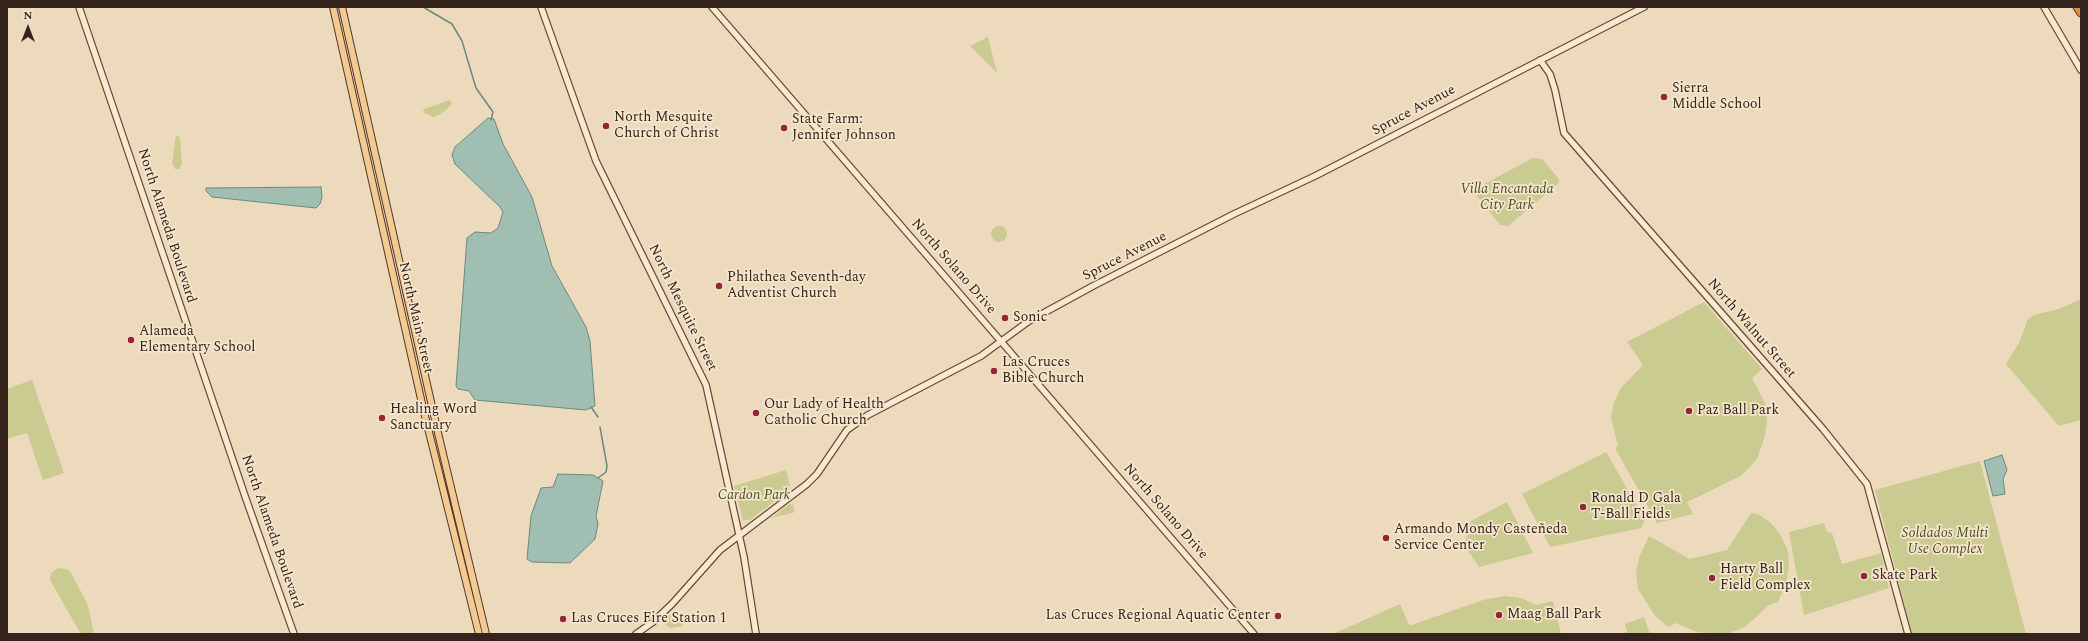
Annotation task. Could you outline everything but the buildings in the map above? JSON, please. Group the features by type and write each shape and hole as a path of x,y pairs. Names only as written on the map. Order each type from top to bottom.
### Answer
{"highway":[{"path":"2077,7 2081,14"}],"main road":[{"name":"North Main Street","path":"333,7 425,415 477,632"},
{"name":"North Main Street","path":"342,7 438,433 486,634"}],"street":[{"name":"North Alameda Boulevard","path":"79,7 246,498 294,634"},
{"name":"North Mesquite Street","path":"541,7 596,161 706,386 740,536 756,634"},
{"name":"North Solano Drive","path":"712,7 1254,634"},
{"name":"Spruce Avenue","path":"636,634 653,622 672,604 720,550 807,484 817,474 847,430 868,414 981,356 1028,321 1137,263 1234,214 1322,173 1644,7"},
{"path":"2044,7 2081,70"},
{"name":"North Walnut Street","path":"1540,60 1550,74 1564,133 1823,429 1867,484 1908,634"}],"green space":[{"path":"988,37 997,73 970,46"},
{"path":"450,100 452,104 441,114 433,117 423,112 424,109"},
{"path":"176,135 180,137 182,164 179,169 175,169 172,164"},
{"name":"Villa Encantada City Park","path":"1533,158 1542,159 1559,179 1559,183 1508,226 1500,225 1477,196 1477,188"},
{"path":"999,226 1006,231 1007,234 1002,241 999,242 992,237 991,234 996,227"},
{"path":"2081,299 2081,420 2059,426 2006,364 2019,343 2028,319 2034,315 2059,309"},
{"name":"Paz Ball Park","path":"1704,302 1762,369 1752,378 1765,403 1767,420 1765,436 1757,459 1741,476 1687,502 1693,514 1657,523 1615,448 1618,446 1611,418 1614,402 1621,388 1643,365 1627,342"},
{"path":"32,380 64,473 43,480 27,433 7,439 7,389"},
{"name":"Ronald D Gala T-Ball Fields","path":"1606,452 1645,520 1641,528 1550,547 1522,494"},
{"name":"Soldados Multi Use Complex","path":"1980,461 2026,634 1912,634 1875,490"},
{"name":"Cardon Park","path":"786,470 790,486 789,490 750,520 743,520 734,486"},
{"path":"1507,502 1533,553 1479,567 1465,546 1469,522"},
{"path":"789,504 793,505 795,512 772,518"},
{"name":"Harty Ball Field Complex","path":"1751,513 1758,514 1771,523 1781,536 1788,551 1789,567 1786,583 1778,602 1769,605 1745,627 1730,633 1719,634 1697,632 1676,623 1668,627 1655,616 1638,589 1636,573 1639,558 1649,536 1690,559 1727,550"},
{"path":"1824,523 1827,532 1832,533 1842,564 1881,553 1889,588 1804,615 1789,532"},
{"path":"58,568 67,569 71,573 88,605 94,634 81,634 50,580 51,573"},
{"name":"Maag Ball Park","path":"1505,596 1521,598 1536,605 1553,601 1561,634 1333,634 1400,604 1409,625 1412,625 1483,600"},
{"path":"669,615 677,616 683,626 670,628 663,622"},
{"path":"1644,617 1650,634 1621,634 1627,632 1625,624"}],"shaded area":[{"path":"488,118 494,119 503,144 532,197 552,266 586,327 590,341 595,406 586,410 475,400 469,391 458,389 456,386 467,238 475,232 490,233 494,231 498,228 503,212 500,207 455,164 452,155 455,147"},
{"path":"321,187 322,197 320,204 316,208 212,197 206,191 206,188"},
{"path":"2002,455 2007,470 2003,479 2005,494 1993,496 1984,461"},
{"path":"558,474 593,475 603,481 596,516 598,524 595,539 570,563 532,562 527,559 531,516 541,488 553,487"}],"waterway":[{"path":"423,7 452,24 462,41 476,88 493,112 491,120"},
{"path":"591,407 598,417"},
{"path":"598,478 606,472 607,466 600,427"}],"place":[{"name":"Sierra Middle School","path":"1664,97"},
{"name":"North Mesquite Church of Christ","path":"606,126"},
{"name":"State Farm: Jennifer Johnson","path":"784,128"},
{"name":"Philathea Seventh-day Adventist Church","path":"719,286"},
{"name":"Sonic","path":"1005,318"},
{"name":"Alameda Elementary School","path":"131,340"},
{"name":"Las Cruces Bible Church","path":"994,371"},
{"name":"Paz Ball Park","path":"1689,411"},
{"name":"Our Lady of Health Catholic Church","path":"756,413"},
{"name":"Healing Word Sanctuary","path":"382,418"},
{"name":"Ronald D Gala T-Ball Fields","path":"1583,507"},
{"name":"Armando Mondy Casteñeda Service Center","path":"1386,538"},
{"name":"Skate Park","path":"1864,576"},
{"name":"Harty Ball Field Complex","path":"1712,578"},
{"name":"Maag Ball Park","path":"1499,615"},
{"name":"Las Cruces Regional Aquatic Center","path":"1278,616"},
{"name":"Las Cruces Fire Station 1","path":"563,619"}]}
